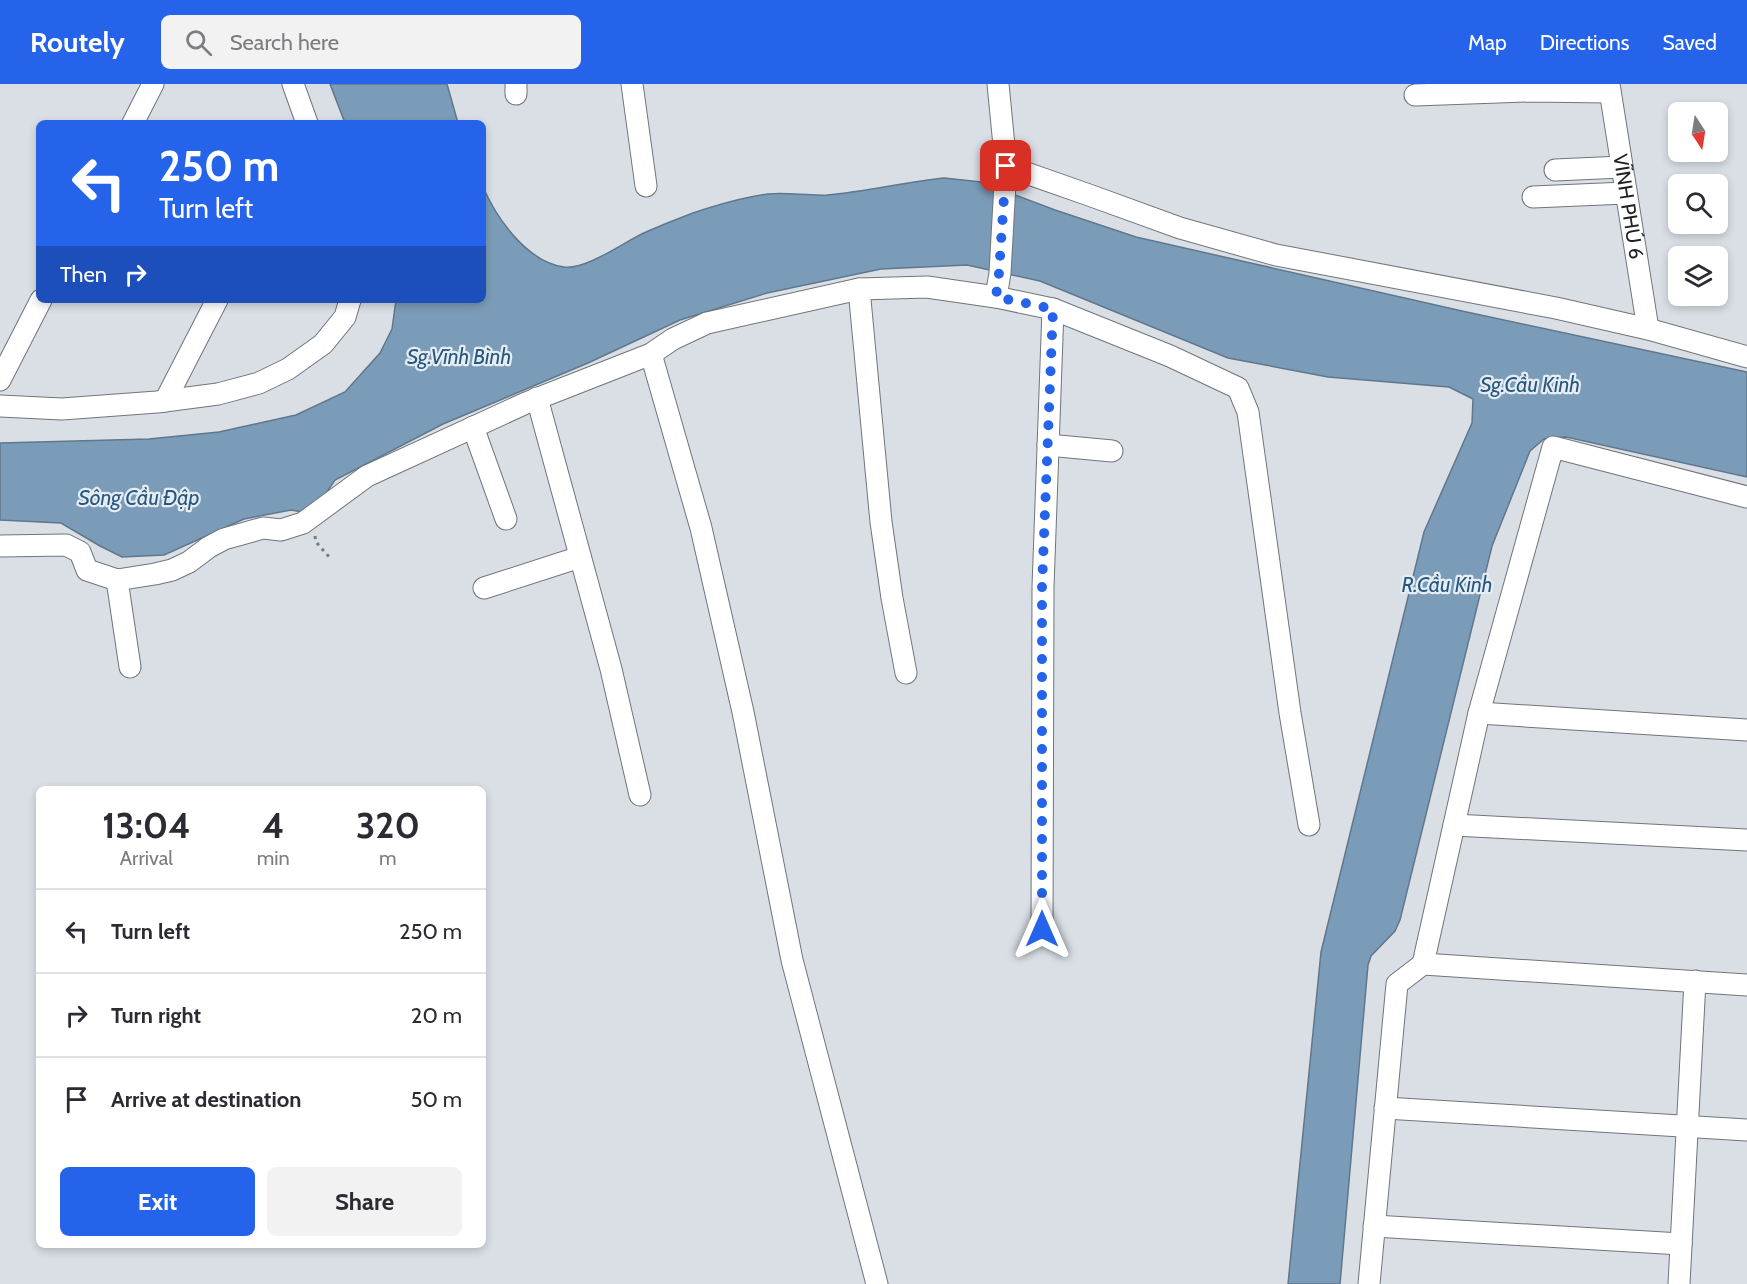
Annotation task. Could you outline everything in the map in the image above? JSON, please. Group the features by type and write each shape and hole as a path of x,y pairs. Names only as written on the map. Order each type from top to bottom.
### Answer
{"street":[{"path":"135,120 153,84"},
{"path":"293,84 306,120"},
{"path":"632,84 646,186"},
{"path":"996,297 1005,172 998,84"},
{"path":"1411,94 1609,88"},
{"name":"VĨNH PHÚ 6","path":"1609,88 1648,329"},
{"path":"1555,170 1622,167"},
{"path":"1005,172 1089,195 1180,228 1276,255 1556,308 1648,329 1747,357"},
{"path":"1533,197 1626,193"},
{"path":"0,546 66,545 80,552 87,570 117,580 172,570 189,562 224,539 263,528 281,530 303,523 367,476 537,398 651,354 673,339 707,323 859,289 927,287 996,297 1053,309 1170,356 1238,388 1248,412 1290,713 1309,825"},
{"path":"859,289 881,522 906,673"},
{"path":"0,380 40,303"},
{"path":"165,401 215,303"},
{"path":"0,406 62,409 165,401 218,394 259,383 288,369 323,344 345,317 350,303"},
{"path":"1042,929 1042,587 1053,309"},
{"path":"651,354 701,528 743,712 792,960 877,1284"},
{"path":"537,398 610,669 640,795"},
{"path":"473,427 506,519"},
{"path":"1048,445 1113,451"},
{"path":"1369,1284 1397,984 1423,964 1479,713 1553,447 1747,498"},
{"path":"484,588 580,557"},
{"path":"117,580 130,667"},
{"path":"1479,713 1747,730"},
{"path":"1454,825 1747,840"},
{"path":"1423,964 1747,985"},
{"path":"1679,1284 1695,981"},
{"path":"1385,1108 1747,1130"},
{"path":"1374,1226 1681,1244"}],"path":[{"path":"311,517 316,542 330,558"}],"water":[{"path":"330,84 447,84 457,120 344,120"},
{"path":"944,178 981,182 1136,237 1462,311 1747,372 1747,477 1566,437 1544,439 1530,451 1492,546 1400,920 1395,931 1371,956 1368,965 1340,1284 1288,1284 1321,952 1424,532 1472,423 1473,399 1449,387 1328,377 1228,358 1040,281 967,265 881,269 767,293 680,320 588,363 443,424 335,480 322,499 302,512 291,510 244,519 164,555 122,557 61,523 0,520 0,443 149,439 219,432 296,415 345,392 380,353 392,329 396,303 486,303 486,193 505,225 526,248 550,263 573,267 595,260 637,236 664,224 740,199 775,194 842,194"}],"route":[{"path":"1006,166 996,297 1053,309 1042,587 1042,929"}],"water label":[{"name":"Sg.Vĩnh Bình","path":"459,356"},
{"name":"Sg.Cầu Kinh","path":"1530,384"},
{"name":"Sông Cầu Đập","path":"139,497"},
{"name":"R.Cầu Kinh","path":"1447,584"}]}
